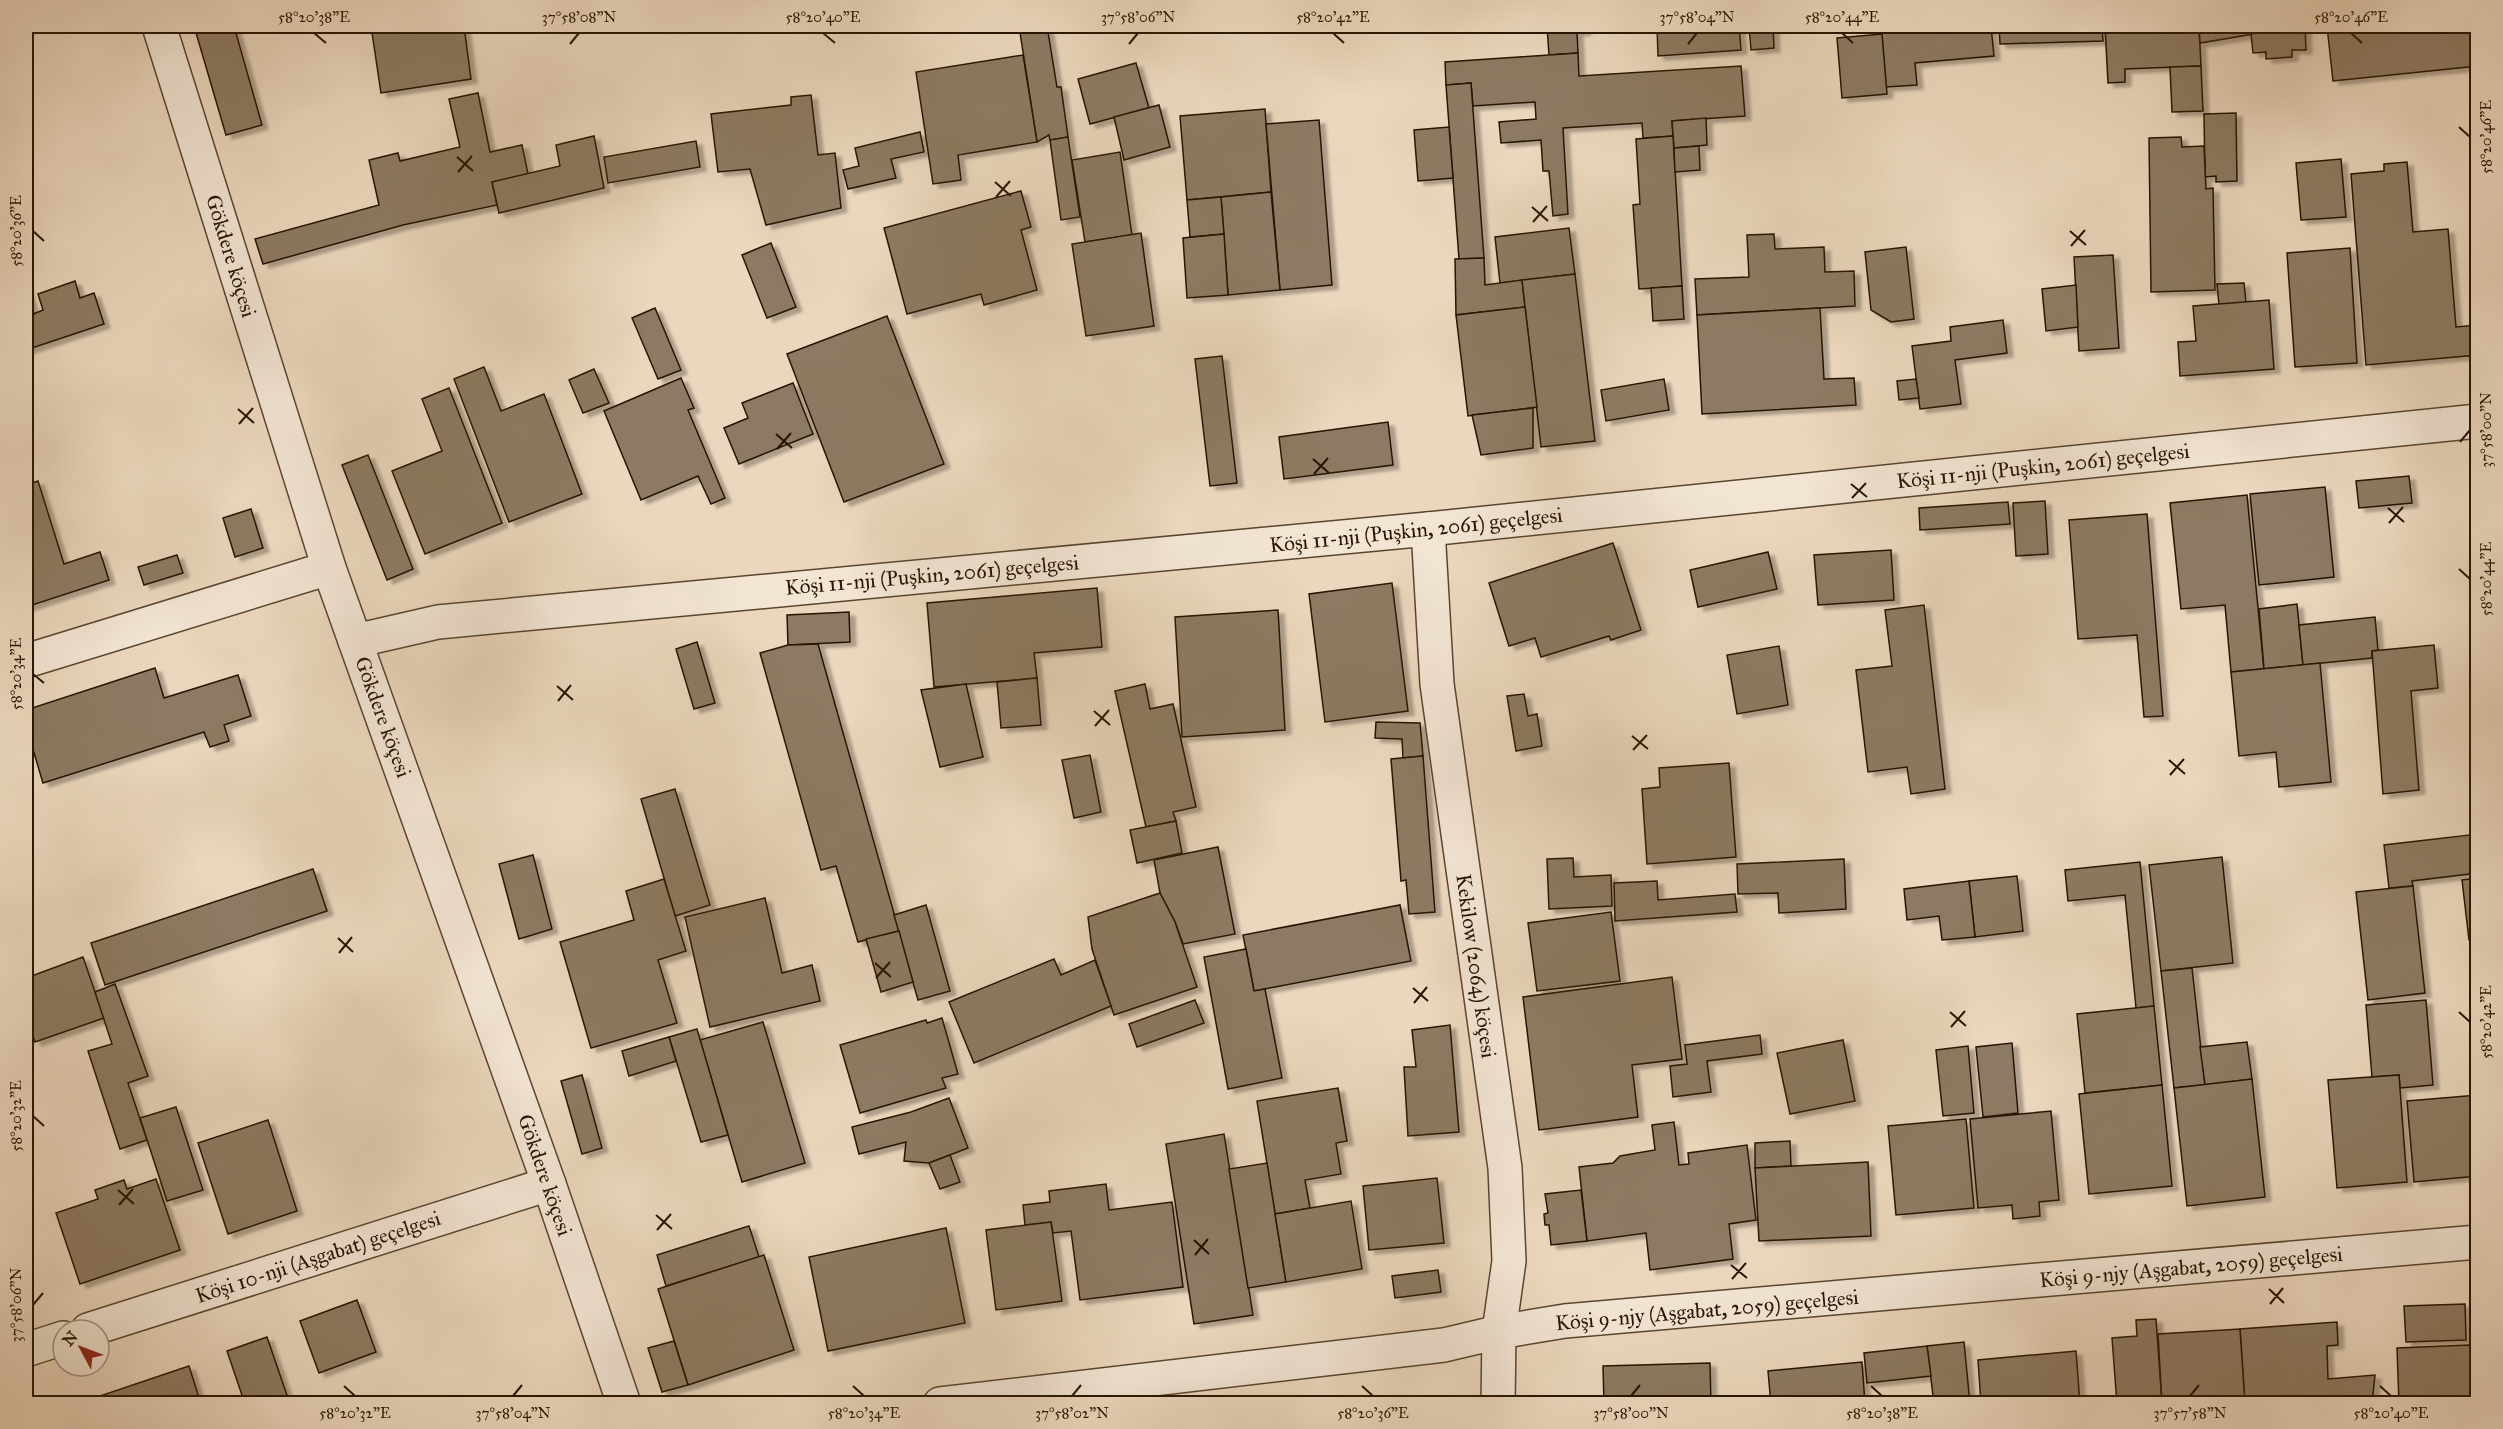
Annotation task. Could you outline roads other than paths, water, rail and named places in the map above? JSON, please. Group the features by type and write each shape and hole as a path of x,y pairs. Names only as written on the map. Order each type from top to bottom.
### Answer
{"street":[{"name":"Gökdere köçesi","path":"159,26 329,568 549,1184 624,1404"},
{"name":"Köşi 11-nji (Puşkin, 2061) geçelgesi","path":"355,641 438,621 1428,529 2478,421"},
{"name":"Kekilow (2064) köçesi","path":"1428,529 1437,684 1504,1168 1509,1261 1499,1332 1498,1404"},
{"path":"26,661 329,568"},
{"name":"Köşi 10-nji (Aşgabat) geçelgesi","path":"111,1323 549,1184"},
{"name":"Köşi 9-njy (Aşgabat, 2059) geçelgesi","path":"940,1404 1444,1345 1499,1332 1564,1321 2478,1242"},
{"path":"26,1350 51,1342"}]}
